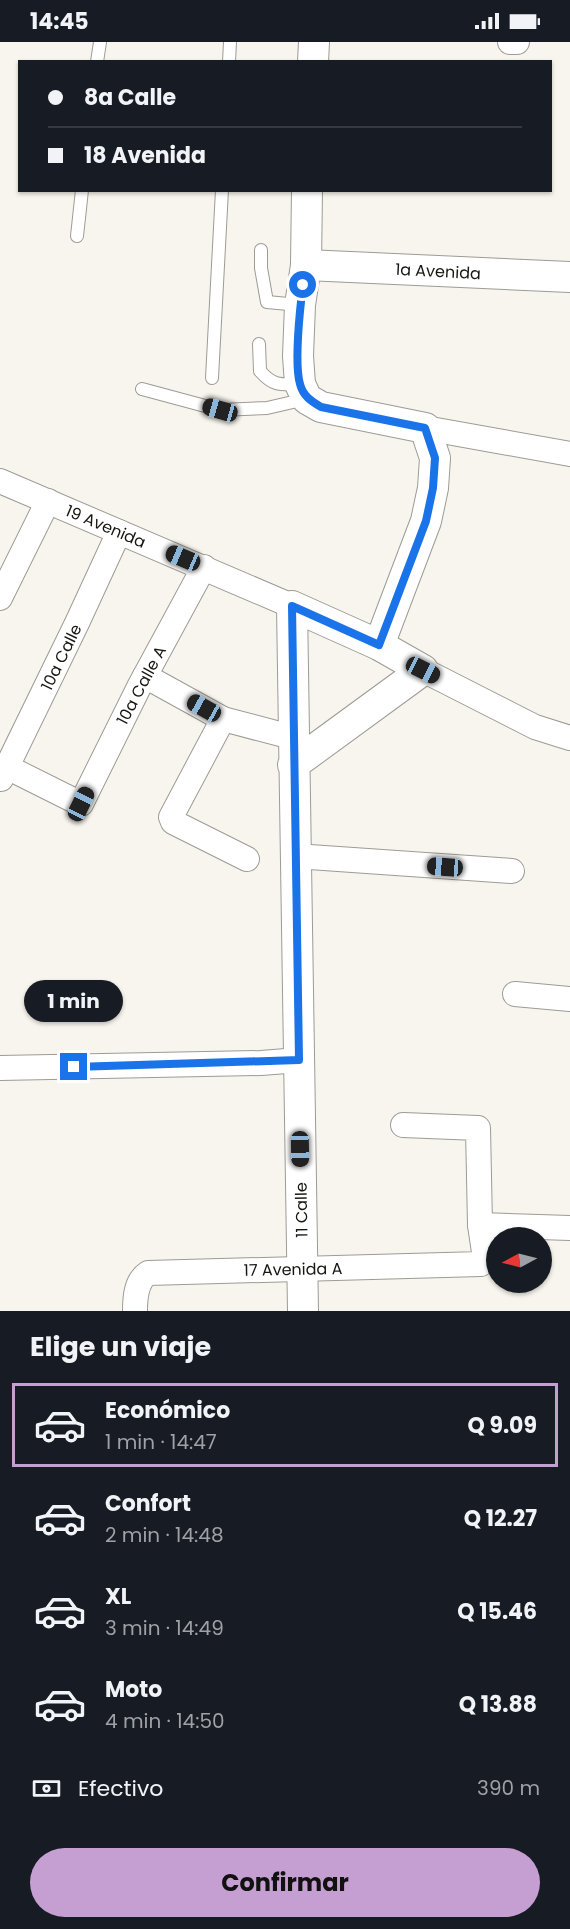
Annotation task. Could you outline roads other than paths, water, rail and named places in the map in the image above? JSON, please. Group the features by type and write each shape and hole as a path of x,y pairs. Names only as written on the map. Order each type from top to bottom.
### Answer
{"street":[{"path":"313,60 314,42"},
{"path":"510,42 517,42"},
{"path":"307,192 306,265 300,305 298,356 303,391 321,407 570,454"},
{"name":"1a Avenida","path":"306,265 570,277"},
{"path":"379,645 426,521 433,488 435,458 425,428"},
{"name":"19 Avenida","path":"0,481 204,567 379,645 535,727 570,738"},
{"path":"0,598 48,501"},
{"name":"10a Calle","path":"4,774 119,532"},
{"name":"10a Calle A","path":"4,774 81,804 145,676 204,567"},
{"name":"11 Calle","path":"292,606 303,1311"},
{"path":"293,765 423,670"},
{"path":"145,676 223,719 280,734 293,735"},
{"path":"223,719 171,820 247,859"},
{"path":"295,856 512,871"},
{"path":"515,994 570,999"},
{"path":"0,1068 299,1060"},
{"path":"403,1125 477,1127 480,1225 570,1228"},
{"name":"17 Avenida A","path":"135,1311 135,1297 139,1284 142,1277 148,1273 481,1264 485,1259 480,1225"}],"lane":[{"path":"97,60 100,42"},
{"path":"229,60 230,42"},
{"path":"77,236 82,192"},
{"path":"212,378 222,192"},
{"path":"261,250 261,268 267,302 300,305"},
{"path":"259,344 260,371 269,381 303,391"},
{"path":"142,389 220,410 267,408 303,391"}]}
